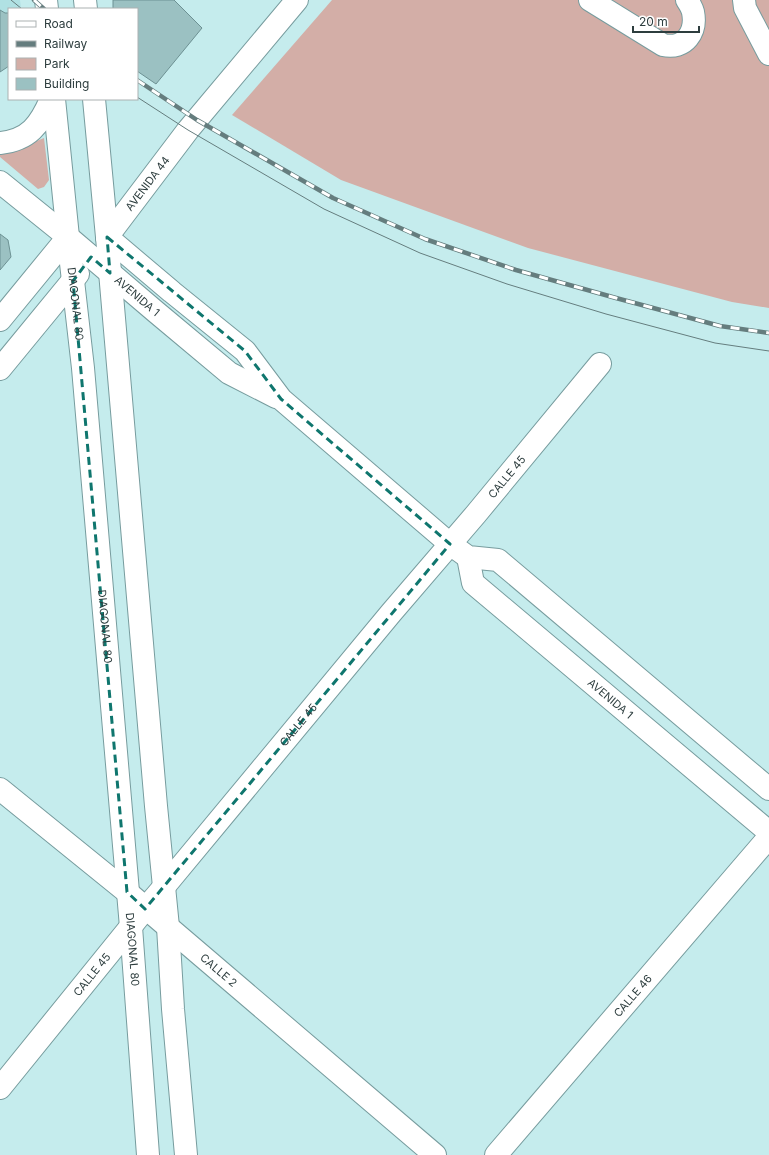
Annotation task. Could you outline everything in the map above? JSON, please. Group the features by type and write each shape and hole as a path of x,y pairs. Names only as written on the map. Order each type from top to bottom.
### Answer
{"main road":[{"name":"AVENIDA 44","path":"0,369 107,237 188,130 297,0"},
{"path":"590,0 663,44 671,46 680,45 686,41 691,34 694,23 693,11 687,0"},
{"path":"744,0 745,8 769,54"},
{"path":"0,143 20,138 28,134 41,119 50,100"},
{"name":"DIAGONAL 80","path":"54,100 72,281 83,368 148,1155"},
{"path":"94,100 163,888 168,927 186,1155"},
{"name":"AVENIDA 1","path":"0,182 68,237 229,373 281,399"},
{"path":"0,320 68,237"},
{"name":"AVENIDA 1","path":"107,237 245,351 281,399 450,544 468,556 498,560 769,789"},
{"name":"CALLE 45","path":"0,1088 130,927 600,364"},
{"name":"AVENIDA 1","path":"468,556 473,583 769,832"},
{"name":"CALLE 2","path":"0,789 127,892 145,909 435,1155"},
{"name":"CALLE 46","path":"496,1155 769,837"}],"highlighted area":[{"path":"107,237 245,351 281,399 450,544 145,909 127,892 73,281 91,257 110,273"}],"shaded area":[{"path":"0,0 20,0 21,8 8,8 8,67 0,72"}],"green space":[{"path":"332,0 769,0 769,308 732,302 528,248 341,180 232,115"},
{"path":"44,138 49,180 44,187 38,189 0,157 0,149 27,145"}],"building":[{"path":"113,0 174,0 202,28 156,84 138,72 138,8 113,8"},
{"path":"0,10 8,13 8,67 0,72"},
{"path":"0,234 8,240 11,257 0,270"}],"tram line":[{"path":"11,0 21,8"},
{"path":"138,98 188,130 324,209 420,253 507,284 606,314 715,343 769,351"}],"railway":[{"path":"34,0 43,8"},
{"path":"138,81 197,120 333,198 425,239 516,270 616,298 720,326 769,333"}]}
